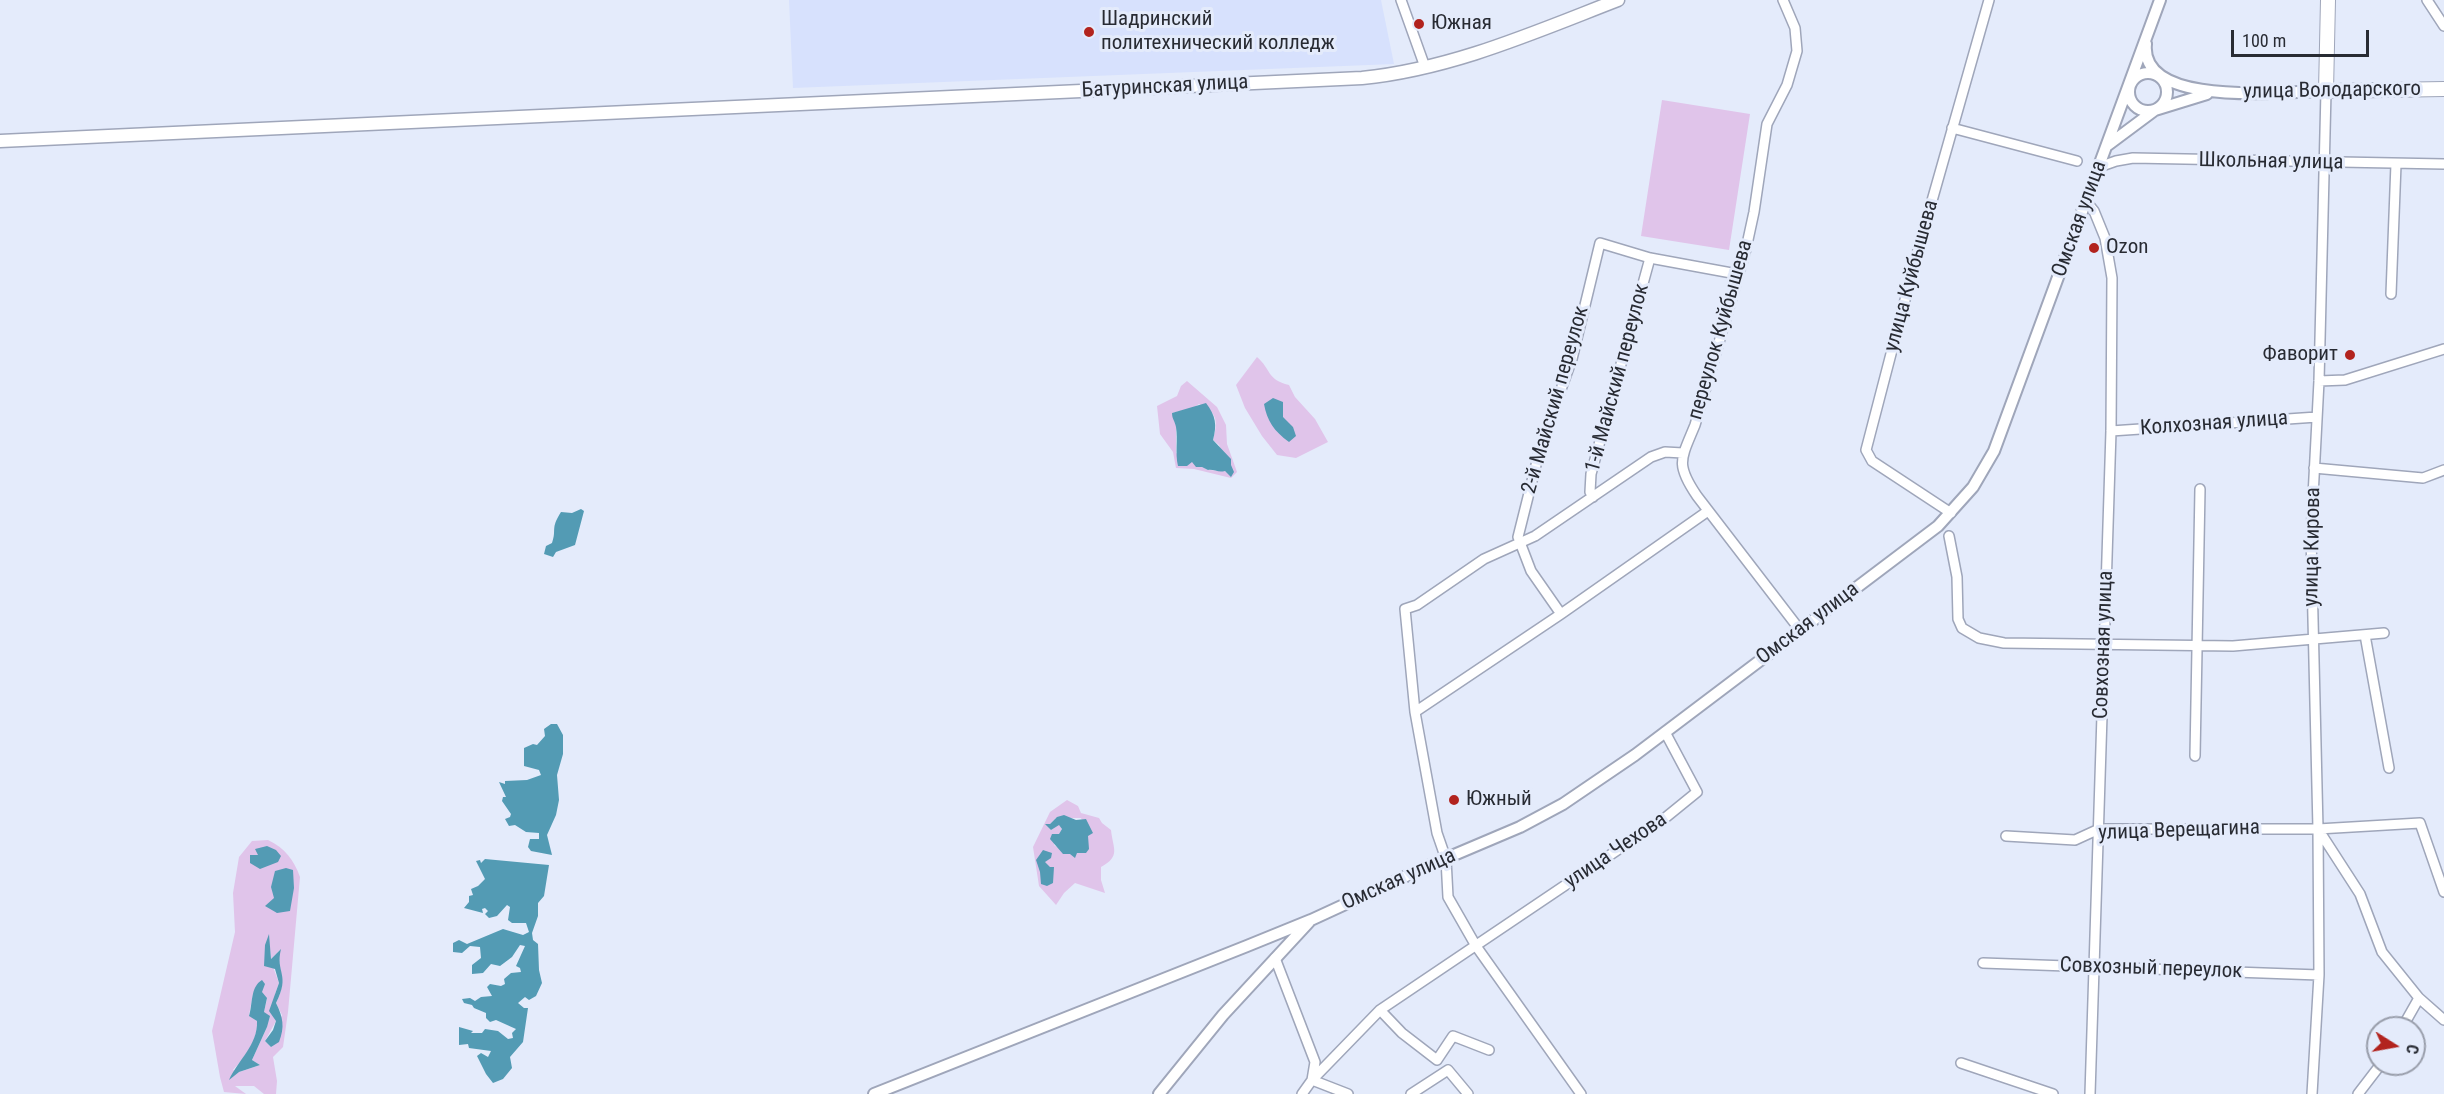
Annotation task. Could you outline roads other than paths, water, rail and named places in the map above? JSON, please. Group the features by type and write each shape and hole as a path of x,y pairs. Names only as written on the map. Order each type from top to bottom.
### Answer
{"main road":[{"name":"Батуринская улица","path":"0,141 1362,78 1425,67 1490,48 1618,0"},
{"name":"улица Кирова","path":"2326,91 2328,0"},
{"name":"улица Володарского","path":"2326,91 2444,89"}],"street":[{"path":"1401,0 1425,67"},
{"name":"переулок Куйбышева","path":"1683,453 1695,425 1746,249 1767,124 1786,85 1797,51 1798,40 1795,28 1783,0"},
{"name":"улица Куйбышева","path":"1951,513 1872,461 1866,450 1952,128 1989,0"},
{"name":"Омская улица","path":"874,1094 1136,992 1311,920 1520,827 1563,804 1635,755 1938,526 1973,487 1994,451 2160,0"},
{"path":"2427,0 2444,26"},
{"path":"2146,38 2146,58 2165,83 2167,94 2163,103 2155,110 2145,111 2136,107 2129,99 2128,86 2133,78 2142,73 2151,72 2159,76"},
{"name":"улица Володарского","path":"2159,76 2185,87 2220,92"},
{"name":"улица Володарского","path":"2155,110 2195,96 2220,92 2326,91"},
{"name":"улица Кирова","path":"2312,1094 2319,975 2311,535 2319,381 2326,91"},
{"name":"Омская улица","path":"2107,146 2155,110"},
{"path":"1952,128 2077,161"},
{"name":"Школьная улица","path":"2099,167 2133,158 2444,164"},
{"path":"2391,294 2396,164"},
{"name":"Совхозная улица","path":"2086,201 2094,211 2106,238 2112,278 2111,431 2090,1094"},
{"name":"2-й Майский переулок","path":"1561,614 1531,570 1518,537 1549,419 1572,358 1600,243 1650,258 1737,274"},
{"name":"1-й Майский переулок","path":"1593,497 1590,492 1591,474 1650,258"},
{"path":"2319,381 2345,380 2444,349"},
{"name":"Колхозная улица","path":"2111,431 2317,417"},
{"path":"1581,1094 1476,946 1448,897 1446,859 1435,824 1415,712 1405,609 1417,605 1484,560 1520,544 1651,457 1665,452 1683,453 1681,466 1685,478 1800,630"},
{"path":"2314,468 2423,478 2444,470"},
{"path":"2195,756 2200,489"},
{"path":"1415,712 1708,511"},
{"path":"1949,536 1957,577 1958,619 1962,628 1979,639 2004,643 2233,646 2384,633"},
{"path":"2365,635 2389,768"},
{"name":"улица Чехова","path":"1302,1094 1312,1080 1380,1010 1665,818 1697,792 1665,732"},
{"name":"улица Верещагина","path":"2006,836 2075,840 2098,829 2318,829 2420,823 2444,892"},
{"path":"2318,829 2360,894 2382,952 2419,998 2444,1020"},
{"path":"1160,1094 1223,1015 1311,920"},
{"path":"1275,958 1315,1062 1312,1080 1348,1094"},
{"name":"Совхозный переулок","path":"1983,963 2319,975"},
{"path":"2409,1016 2419,998"},
{"path":"1380,1010 1402,1033 1437,1060 1453,1036 1489,1050"},
{"path":"1961,1063 2053,1094"},
{"path":"1411,1094 1448,1070 1468,1094"},
{"path":"2358,1094 2372,1076"}],"water":[{"path":"1273,398 1283,402 1283,417 1293,427 1296,436 1289,442 1275,430 1267,416 1264,404"},
{"path":"1206,403 1215,421 1213,440 1231,459 1234,472 1231,477 1225,471 1196,467 1192,462 1187,466 1178,466 1176,427 1172,413"},
{"path":"581,509 584,511 575,545 556,552 553,557 544,554 546,546 552,543 556,522 561,512 572,513"},
{"path":"551,724 557,724 563,735 563,754 557,775 559,800 556,815 547,835 552,855 531,851 528,847 530,839 539,839 539,833 526,832 515,825 509,826 505,819 511,814 502,801 503,797 506,797 499,782 505,784 505,781 527,780 541,775 539,770 524,766 524,748 533,744 537,745 545,736 544,729"},
{"path":"1064,815 1076,820 1086,819 1093,833 1088,836 1089,849 1086,853 1077,853 1075,858 1070,854 1063,854 1050,839 1052,834 1059,834 1062,829 1059,825 1051,830 1045,824 1050,824 1057,817"},
{"path":"267,846 276,850 281,856 278,862 260,869 250,863 250,855 258,855 255,849"},
{"path":"1043,850 1052,853 1051,858 1045,862 1050,867 1054,867 1053,883 1047,886 1041,884 1036,860"},
{"path":"485,859 549,865 544,896 538,903 538,916 532,933 533,940 538,944 542,983 536,996 529,1000 525,997 518,1003 528,1008 523,1042 510,1057 512,1068 503,1079 493,1083 477,1056 481,1053 488,1057 491,1051 469,1048 468,1044 459,1045 459,1027 473,1031 471,1033 482,1033 485,1029 498,1031 508,1039 513,1038 512,1033 516,1029 496,1020 490,1022 486,1018 486,1013 464,1003 462,999 470,998 475,1001 481,997 492,996 487,987 490,984 501,986 505,984 504,979 511,973 521,972 516,966 525,946 520,945 512,957 500,966 491,964 483,973 472,974 472,965 481,958 480,947 470,946 462,953 453,952 453,943 459,940 467,944 503,929 523,935 529,932 526,923 512,923 508,920 510,907 507,905 497,916 489,918 485,914 488,911 485,908 482,909 483,913 464,908 469,902 469,896 473,895 471,889 485,879 476,861 480,860 481,863"},
{"path":"286,868 293,870 294,888 290,911 277,913 265,906 274,898 271,887 275,871"},
{"path":"269,934 271,959 281,949 280,963 283,979 276,1003 283,1027 279,1042 271,1047 265,1041 276,1021 269,1011 279,983 275,969 264,966 265,945"},
{"path":"262,980 265,984 262,992 267,998 264,1012 270,1016 252,1060 260,1065 239,1072 229,1080 254,1038 257,1021 249,1016 255,987"}],"place":[{"name":"Южная","path":"1419,24"},
{"name":"Шадринский политехнический колледж","path":"1089,32"},
{"name":"Ozon","path":"2094,248"},
{"name":"Фаворит","path":"2350,355"},
{"name":"Южный","path":"1454,800"}]}
